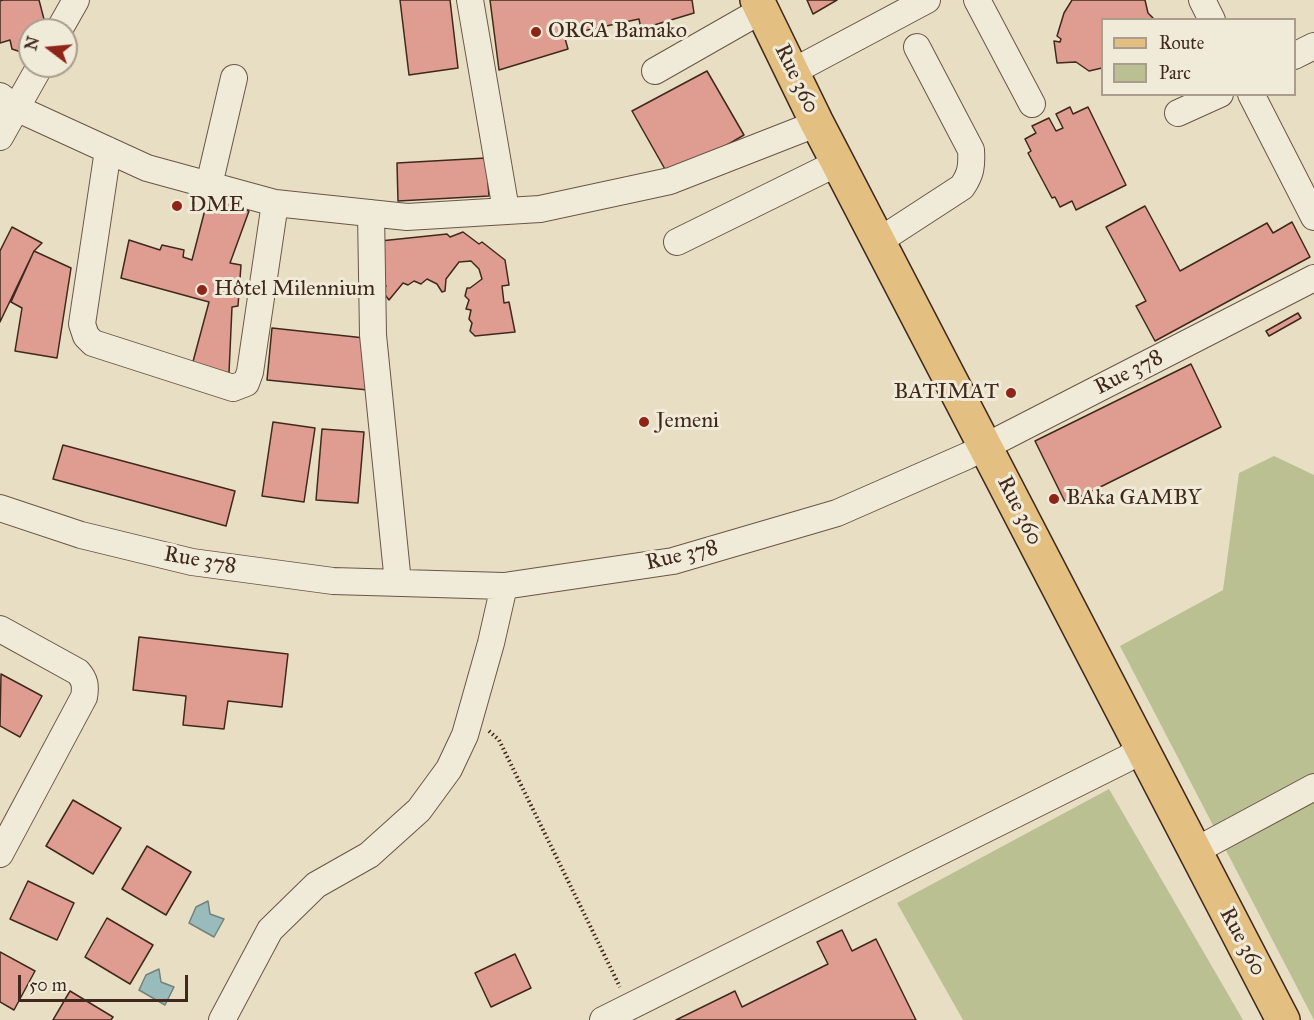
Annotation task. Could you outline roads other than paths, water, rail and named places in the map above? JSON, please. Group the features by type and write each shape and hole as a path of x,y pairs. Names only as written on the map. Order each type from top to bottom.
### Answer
{"main road":[{"name":"Rue 360","path":"748,6 792,72 879,241 976,451 1134,754 1195,851 1283,1020"},
{"path":"748,6 823,170 976,451"},
{"path":"1134,754 1261,1020"}],"street":[{"path":"66,18 76,0"},
{"path":"470,0 506,210"},
{"path":"977,0 1032,104"},
{"path":"1202,0 1211,18"},
{"path":"792,72 923,1"},
{"path":"655,71 748,6"},
{"path":"1296,55 1314,45"},
{"path":"879,241 962,187 972,167 971,150 917,47"},
{"path":"0,137 8,102 29,78"},
{"path":"209,185 234,78"},
{"path":"1178,113 1216,96"},
{"path":"1252,96 1314,217"},
{"path":"8,102 147,168 275,203 407,217 540,209 670,181 803,129"},
{"path":"108,150 82,324 86,336 93,343 233,388 246,383 250,372 275,203"},
{"path":"677,242 823,170"},
{"path":"371,213 373,335 398,583"},
{"name":"Rue 378","path":"0,508 81,535 192,562 333,581 504,586 673,561 837,513 976,451 1314,278"},
{"path":"222,1020 270,930 316,885 369,855 419,810 449,769 469,721 504,586"},
{"path":"0,629 78,672 84,679 86,687 84,697 0,854"},
{"path":"603,1020 1134,754"},
{"path":"1195,851 1314,788"}],"water":[{"path":"208,901 210,914 224,919 214,937 189,923 196,907"},
{"path":"159,969 161,982 174,987 165,1005 139,990 146,975"}],"place":[{"name":"ORCA Bamako","path":"536,32"},
{"name":"DME","path":"177,206"},
{"name":"Hôtel Milennium","path":"202,290"},
{"name":"BATIMAT","path":"1011,393"},
{"name":"Jemeni","path":"644,422"},
{"name":"BAka GAMBY","path":"1054,499"}]}
